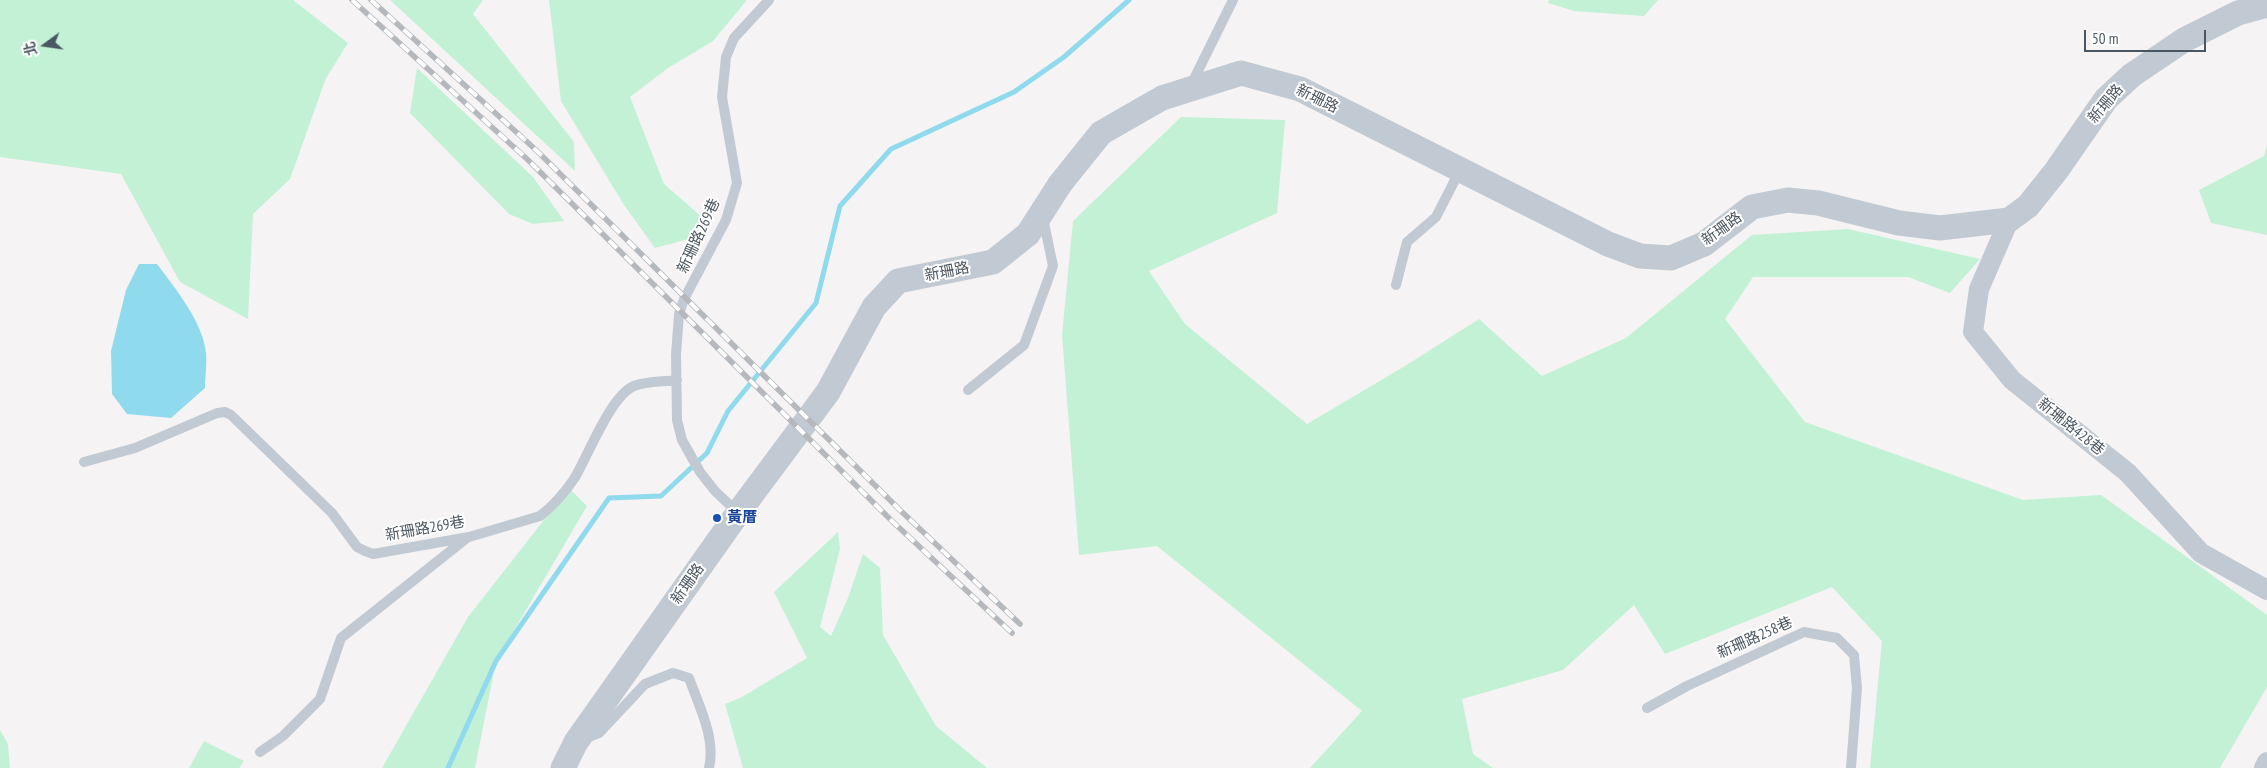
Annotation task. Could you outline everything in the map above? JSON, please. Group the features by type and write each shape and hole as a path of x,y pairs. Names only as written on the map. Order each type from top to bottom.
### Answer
{"street":[{"name":"新珊路","path":"563,768 576,742 738,513 828,392 874,307 898,281 993,262 1028,234 1060,184 1101,133 1162,98 1241,73 1300,89 1608,244 1640,256 1671,258 1704,244 1752,207 1788,200 1818,203 1899,223 1940,228 2009,220 2028,206 2056,171 2106,99 2132,75 2184,40 2238,13 2267,5"},
{"name":"新珊路428巷","path":"2009,220 1978,289 1973,332 2012,380 2128,473 2200,553 2267,590"},
{"path":"2264,768 2267,762"}],"lane":[{"name":"新珊路269巷","path":"738,513 715,491 700,472 682,440 678,420 679,322 684,299 726,220 737,183 722,97 726,57 734,38 769,0"},
{"path":"1188,90 1233,0"},
{"path":"1396,286 1407,242 1436,217 1460,170"},
{"path":"968,390 1024,346 1053,266 1042,212"},
{"name":"新珊路269巷","path":"84,462 135,448 217,413 225,412 332,512 357,547 373,554 469,537 540,516 549,509 573,480 622,393 635,385 677,380"},
{"path":"260,752 283,736 320,699 341,638 469,537"},
{"name":"新珊路258巷","path":"1647,708 1687,686 1804,632 1837,638 1854,655 1858,688 1851,768"},
{"path":"576,742 599,733 645,684 673,673 689,678 707,726 711,758 709,768"}],"green space":[{"path":"0,0 293,0 348,43 326,78 290,179 253,214 248,319 180,282 121,174 0,157"},
{"path":"390,0 483,0 473,14 574,142 575,171"},
{"path":"549,0 747,0 713,41 668,68 630,97 664,184 702,217 692,238 655,248 624,205 561,101"},
{"path":"1549,0 1658,0 1644,16 1574,11 1548,3"},
{"path":"417,68 533,177 564,221 533,224 509,214 410,113"},
{"path":"1181,117 1285,120 1277,213 1149,271 1185,324 1307,424 1405,366 1479,319 1542,376 1626,338 1752,235 1848,229 1980,259 1950,293 1908,277 1753,277 1725,319 1805,422 2023,500 2101,495 2267,615 2267,687 2220,768 1870,768 1882,641 1832,587 1665,654 1634,605 1563,670 1462,699 1473,754 1493,768 1310,768 1362,711 1157,546 1079,555 1062,335 1073,221"},
{"path":"2267,145 2267,235 2211,223 2199,190 2264,156"},
{"path":"569,488 587,506 496,661 475,768 382,768 468,617"},
{"path":"838,532 840,549 820,627 831,636 848,598 863,554 880,568 883,635 936,726 987,768 743,768 725,704 742,697 807,658 774,592"},
{"path":"0,730 8,744 10,768 0,768"},
{"path":"204,741 244,761 239,768 189,768"}],"water":[{"path":"139,264 157,264 187,306 200,329 204,341 206,353 205,388 171,418 127,414 112,394 111,351 126,290"}],"waterway":[{"path":"448,768 496,661 609,498 661,496 707,453 728,411 816,303 840,206 891,149 1014,92 1064,57 1129,0"}],"railway":[{"path":"352,0 527,159 893,522 1012,633"},
{"path":"371,0 536,150 902,512 1020,624"}],"place":[{"name":"黃厝","path":"717,518"}]}
